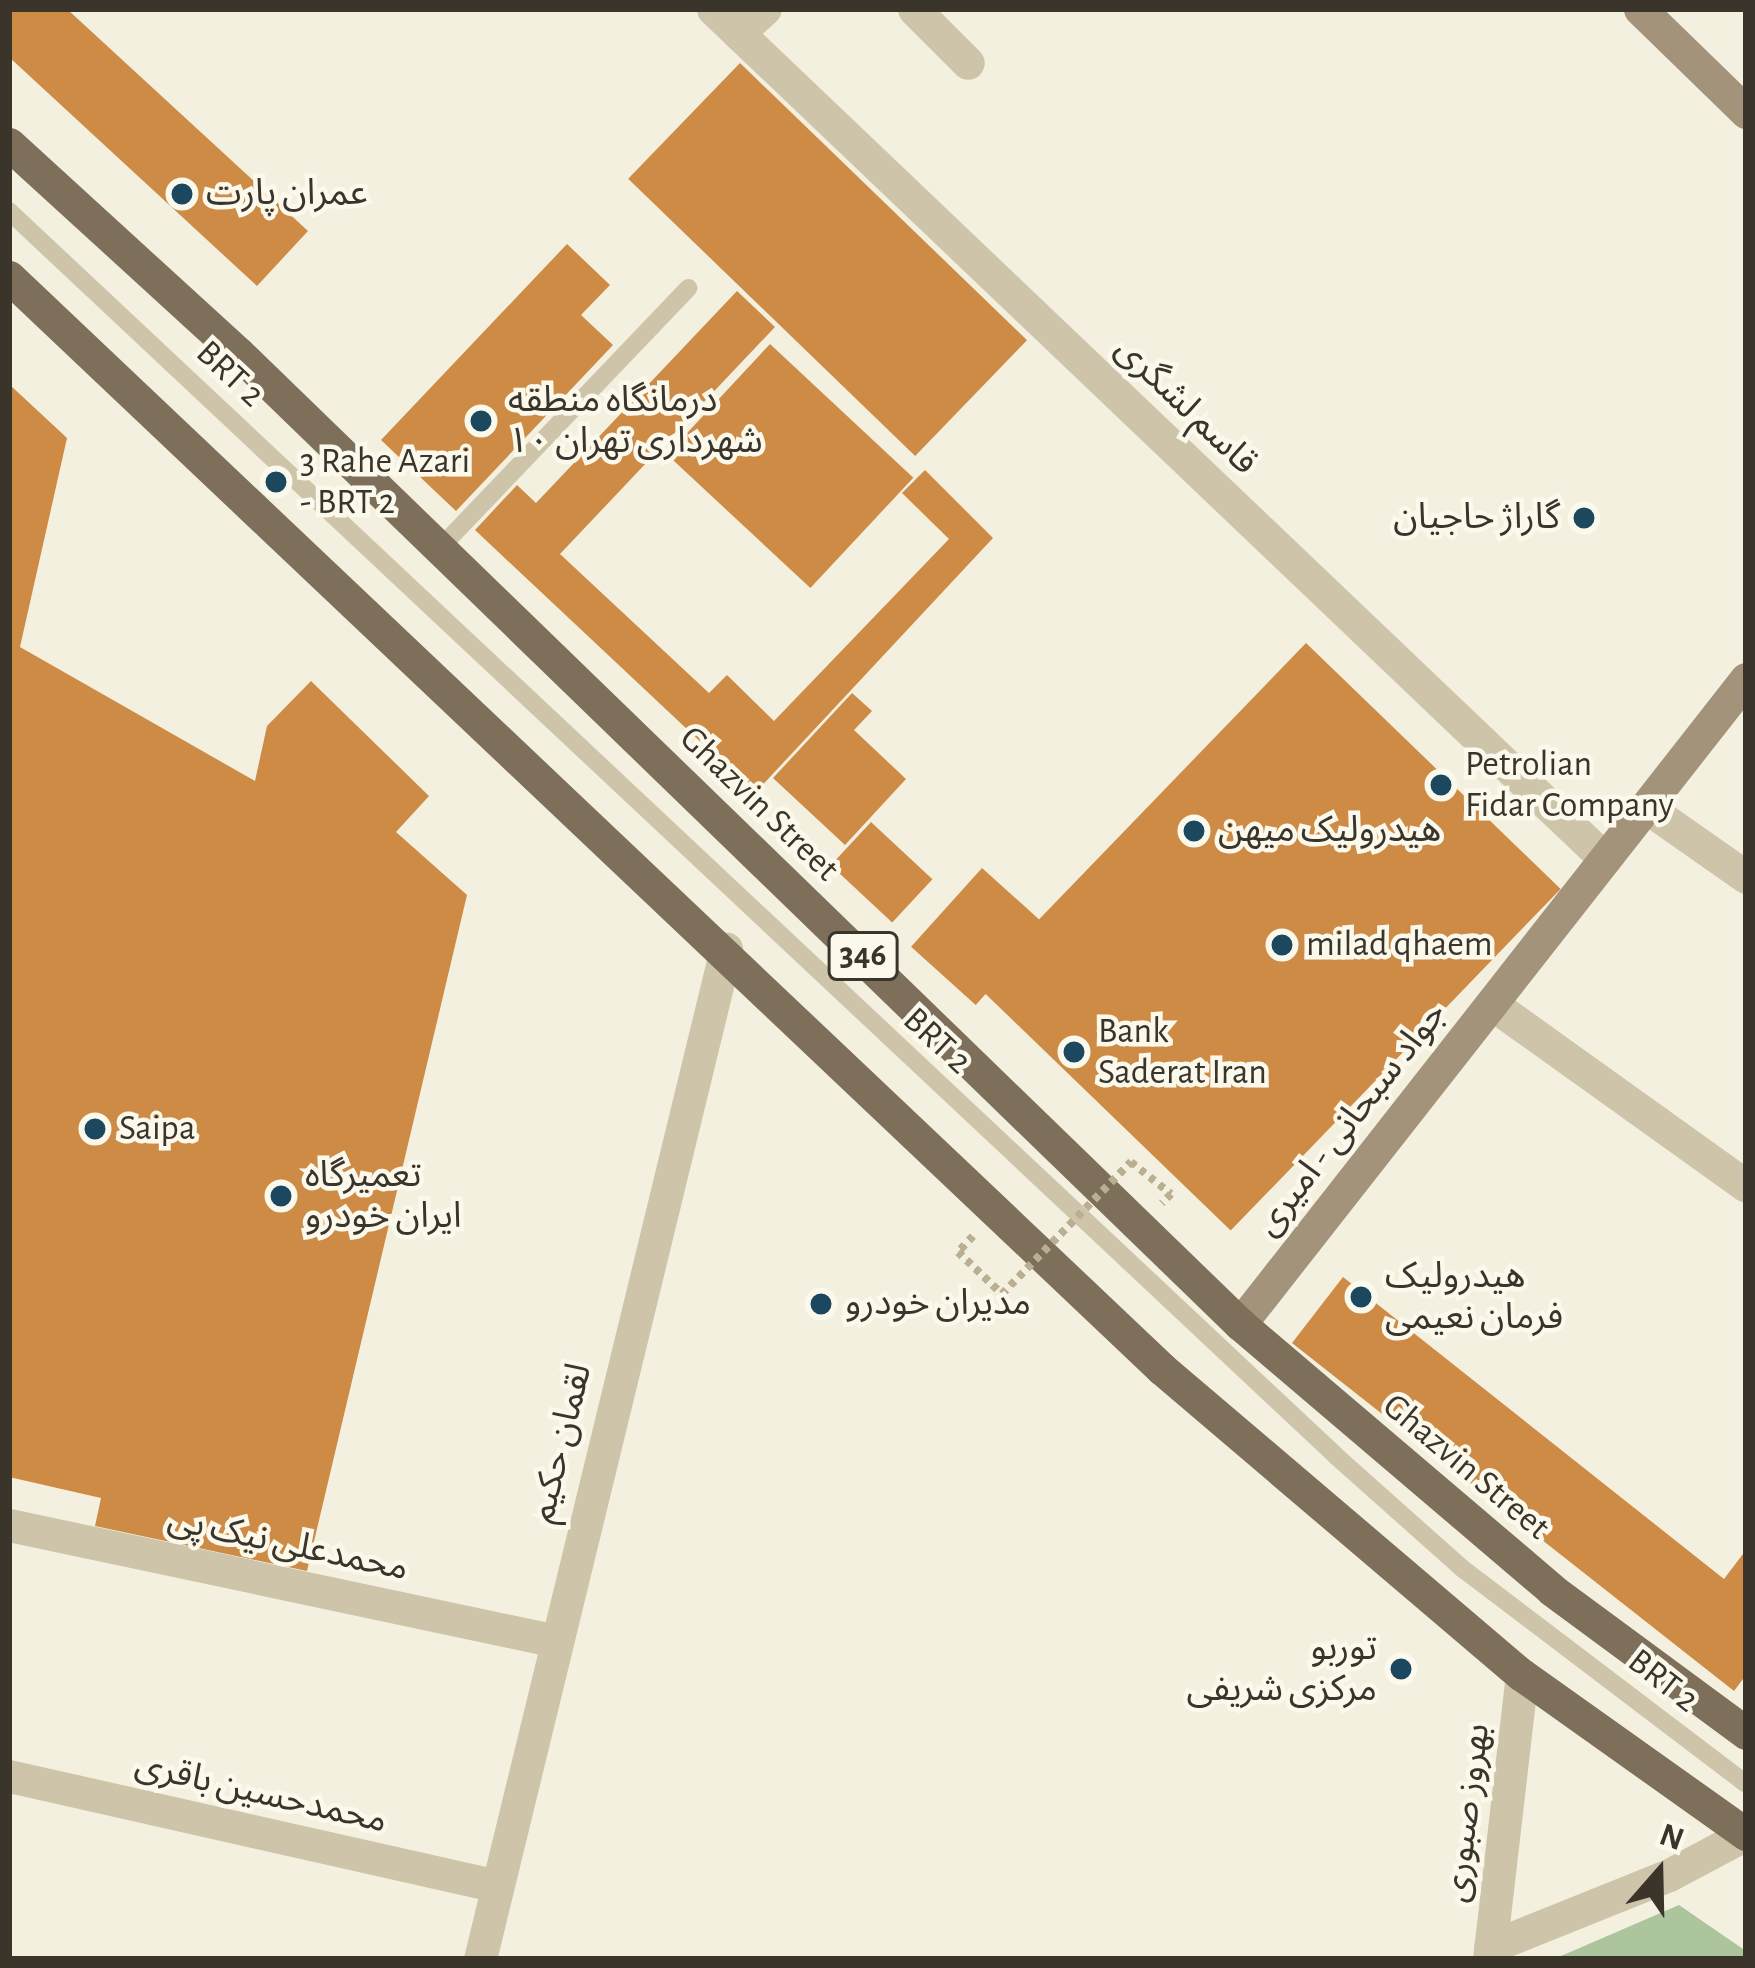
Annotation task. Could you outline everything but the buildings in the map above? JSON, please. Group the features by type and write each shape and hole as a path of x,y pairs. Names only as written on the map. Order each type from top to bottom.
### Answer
{"main road":[{"path":"1640,9 1746,112"},
{"name":"Ghazvin Street","path":"9,144 439,549 1240,1324 1552,1590 1746,1733"},
{"name":"346","path":"9,277 726,949 1162,1369 1522,1675 1746,1834"},
{"name":"جواد سبحانی - امیری","path":"1240,1324 1746,679"}],"street":[{"name":"قاسم لشگری","path":"713,9 1605,859"},
{"path":"738,33 765,9"},
{"path":"914,9 968,63"},
{"path":"1646,807 1746,878"},
{"name":"لقمان حکیم","path":"480,1959 552,1640 726,949"},
{"path":"1492,1004 1746,1186"},
{"name":"محمدعلی نیک پی","path":"9,1525 552,1640"},
{"name":"بهروز صبوری","path":"1490,1953 1522,1675"},
{"name":"محمدحسین باقری","path":"9,1776 496,1886"},
{"path":"1490,1953 1628,1893 1746,1834"}],"lane":[{"name":"BRT 2","path":"9,212 1336,1456 1463,1569 1746,1784"},
{"path":"439,549 688,287"}],"path":[{"path":"958,1252 1002,1294 1131,1162 1171,1194"}],"green space":[{"path":"1679,1905 1746,1951 1746,1959 1554,1959"}],"place":[{"name":"عمران پارت","path":"182,194"},
{"name":"درمانگاه منطقه ۱۰ شهرداری تهران","path":"481,421"},
{"name":"3 Rahe Azari - BRT 2","path":"276,482"},
{"name":"گاراژ حاجیان","path":"1584,518"},
{"name":"Petrolian Fidar Company","path":"1441,785"},
{"name":"هیدرولیک میهن","path":"1194,831"},
{"name":"milad qhaem","path":"1282,945"},
{"name":"Bank Saderat Iran","path":"1074,1052"},
{"name":"Saipa","path":"95,1129"},
{"name":"تعمیرگاه ایران خودرو","path":"281,1196"},
{"name":"هیدرولیک فرمان نعیمی","path":"1361,1297"},
{"name":"مدیران خودرو","path":"821,1304"},
{"name":"توربو مرکزی شریفی","path":"1401,1669"}]}
